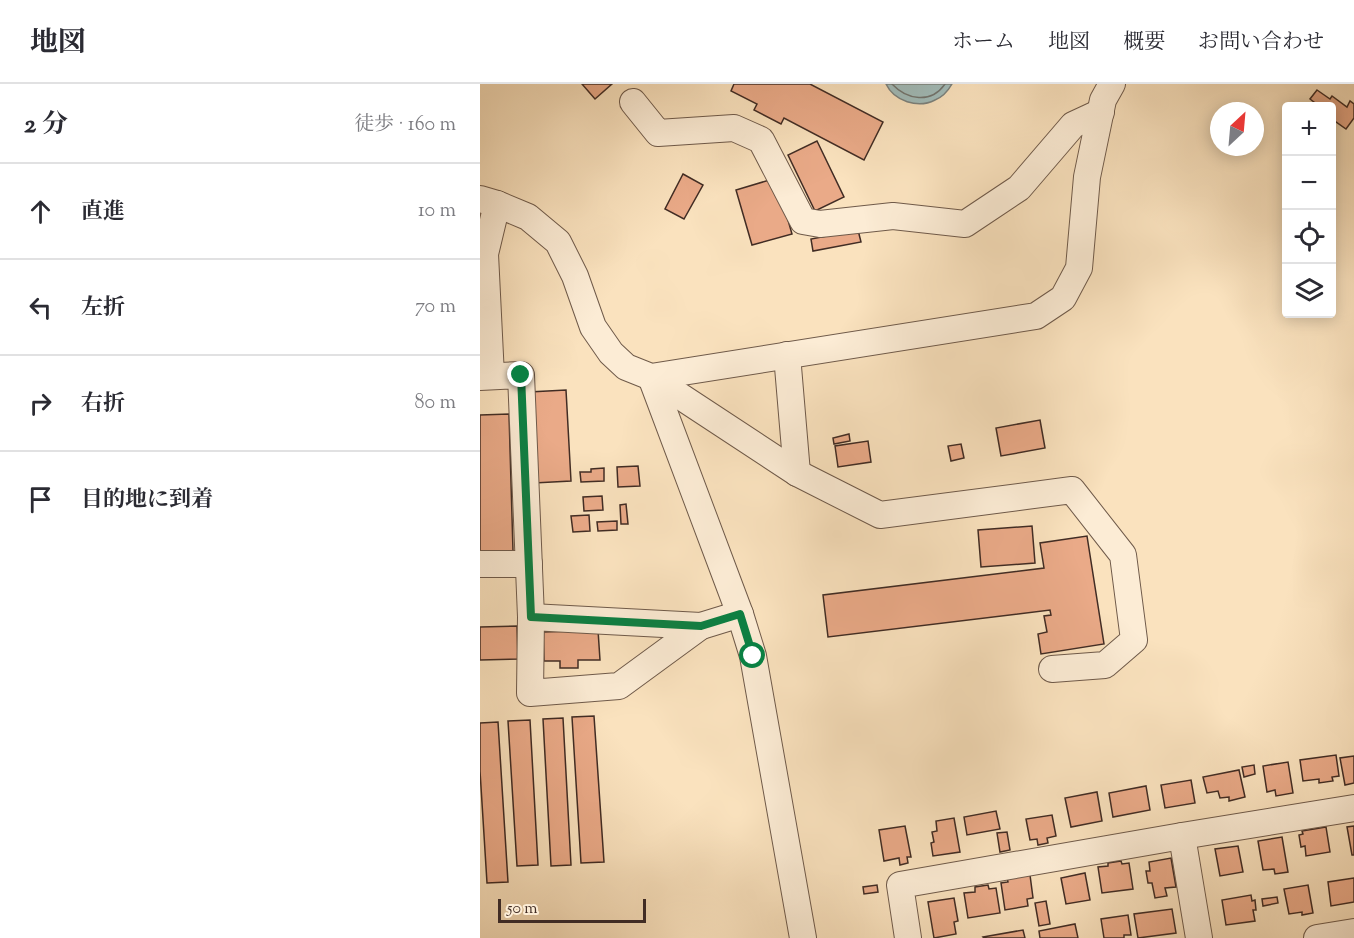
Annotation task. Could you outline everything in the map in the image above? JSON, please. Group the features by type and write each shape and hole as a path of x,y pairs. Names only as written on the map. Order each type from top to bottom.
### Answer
{"street":[{"path":"651,377 1036,315 1063,298 1079,268 1087,177 1103,100 1112,84"},
{"path":"633,102 658,133 734,128 761,140 803,220 820,224 894,216 965,224 1019,188 1073,125 1101,112"},
{"path":"740,614 701,626 619,686 530,693 531,617 521,375 485,376 485,254 489,201 528,217 558,242 575,276 593,327 611,353 626,367 651,377 797,473 880,515 1071,490 1123,555 1134,640 1105,665 1052,669"},
{"path":"787,355 797,473"},
{"path":"651,377 740,614 753,656 803,938"},
{"path":"480,564 529,564"},
{"path":"531,617 701,626"},
{"path":"908,938 900,885 1354,808"},
{"path":"1182,836 1199,938"},
{"path":"1317,938 1354,932"}],"water":[{"path":"886,84 952,84 940,97 921,104 901,99"}],"building":[{"path":"582,84 612,84 595,99"},
{"path":"734,84 810,84 883,122 864,160 784,118 781,124 754,110 757,104 731,91"},
{"path":"1317,90 1330,99 1332,96 1347,107 1350,101 1354,104 1354,118 1346,129 1336,122 1336,102 1314,102 1310,99"},
{"path":"817,141 844,197 815,211 788,155"},
{"path":"683,174 703,185 684,219 665,209"},
{"path":"776,178 792,234 752,245 736,190"},
{"path":"858,230 861,242 813,251 811,239"},
{"path":"566,390 571,481 534,483 529,392"},
{"path":"509,414 513,551 480,552 480,415"},
{"path":"1040,420 1045,448 1001,456 996,428"},
{"path":"849,434 850,441 834,444 833,438"},
{"path":"868,441 871,462 838,467 835,446"},
{"path":"961,444 964,458 951,461 948,446"},
{"path":"638,466 640,486 618,487 617,467"},
{"path":"604,468 604,481 581,482 580,472 591,472 591,469"},
{"path":"602,496 603,510 584,511 583,497"},
{"path":"626,504 628,524 621,524 620,505"},
{"path":"589,515 590,531 573,532 571,516"},
{"path":"617,521 617,530 598,531 597,522"},
{"path":"1032,526 1035,563 981,567 978,530"},
{"path":"1087,536 1104,644 1041,654 1038,634 1047,632 1044,616 1051,615 1050,610 828,637 823,595 1044,568 1040,543"},
{"path":"517,626 518,659 480,660 480,627"},
{"path":"598,630 600,660 578,660 578,668 560,668 560,661 544,661 543,632"},
{"path":"594,716 604,862 581,863 572,717"},
{"path":"563,718 571,865 551,866 543,719"},
{"path":"530,720 538,865 517,866 508,721"},
{"path":"498,722 508,882 487,883 480,771 480,723"},
{"path":"1336,755 1339,776 1332,777 1333,781 1319,783 1319,779 1303,781 1300,760"},
{"path":"1354,756 1354,783 1345,785 1340,758"},
{"path":"1288,762 1293,793 1276,796 1275,790 1267,792 1263,766"},
{"path":"1254,765 1255,774 1244,777 1242,767"},
{"path":"1239,770 1245,797 1229,801 1229,797 1220,798 1218,791 1207,793 1203,777"},
{"path":"1191,780 1195,803 1165,808 1161,785"},
{"path":"1146,786 1150,810 1113,817 1109,793"},
{"path":"1097,792 1102,821 1071,827 1065,798"},
{"path":"996,811 1000,829 967,835 964,817"},
{"path":"1052,815 1056,836 1047,838 1048,843 1038,845 1037,839 1030,840 1026,819"},
{"path":"954,818 960,852 933,856 931,843 934,842 932,832 937,831 936,821"},
{"path":"905,826 911,857 907,857 908,863 900,865 899,858 884,861 879,830"},
{"path":"1354,826 1354,855 1352,855 1347,827"},
{"path":"1326,827 1330,852 1306,856 1305,846 1301,847 1299,835 1303,834 1302,831"},
{"path":"1007,832 1010,850 1000,852 997,833"},
{"path":"1282,837 1288,872 1275,874 1274,869 1263,870 1258,841"},
{"path":"1238,846 1243,872 1220,876 1215,849"},
{"path":"1171,858 1176,887 1165,888 1167,896 1155,898 1152,883 1148,883 1146,871 1150,871 1149,862"},
{"path":"1121,861 1122,864 1129,863 1133,889 1102,893 1098,867"},
{"path":"1085,873 1090,900 1066,904 1061,878"},
{"path":"1030,875 1033,898 1027,899 1028,906 1005,910 1001,883 1008,882 1007,878"},
{"path":"1354,878 1354,902 1331,906 1328,882"},
{"path":"877,885 878,892 864,894 863,887"},
{"path":"988,885 989,889 996,888 1000,913 968,918 964,893 975,892 975,887"},
{"path":"1308,885 1313,913 1289,914 1284,889"},
{"path":"1251,895 1252,901 1255,900 1256,910 1253,910 1255,921 1226,925 1222,900"},
{"path":"1277,897 1278,903 1263,906 1262,899"},
{"path":"954,898 958,921 954,922 956,934 934,938 928,902"},
{"path":"1046,901 1050,924 1039,926 1035,903"},
{"path":"1172,909 1176,933 1138,938 1134,914"},
{"path":"1128,915 1131,935 1124,935 1124,938 1104,938 1101,919"},
{"path":"1075,924 1078,938 1040,938 1039,931"},
{"path":"1023,930 1025,938 983,937"}],"route":[{"path":"521,375 531,617 701,626 740,614 753,656"}]}
